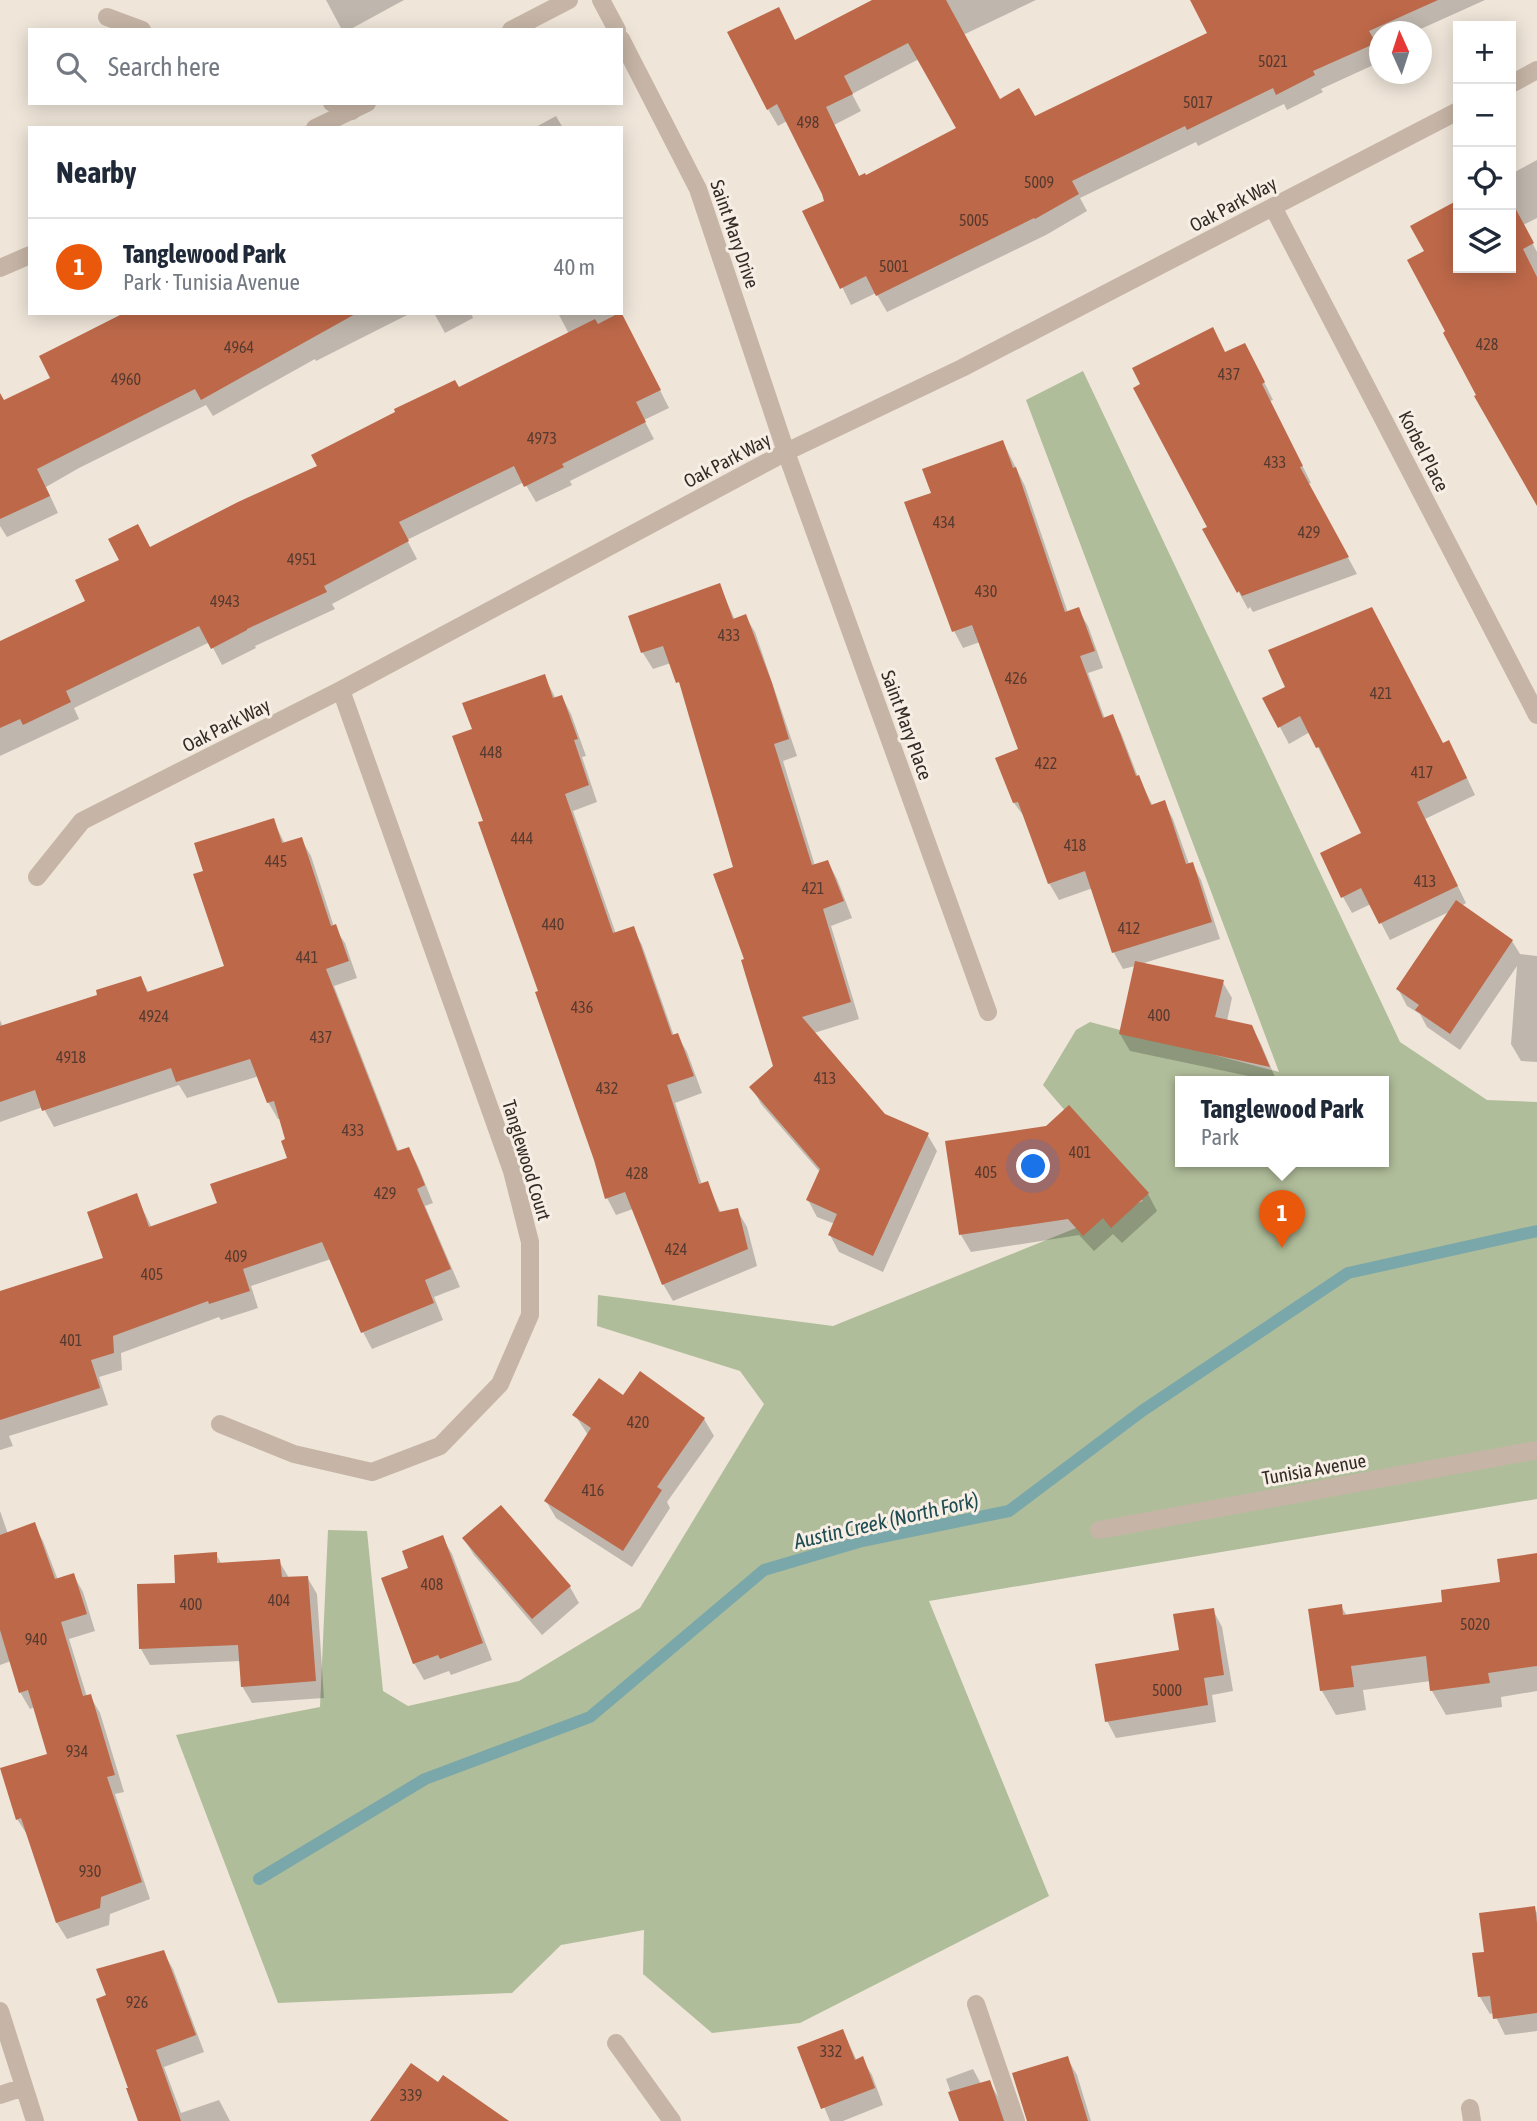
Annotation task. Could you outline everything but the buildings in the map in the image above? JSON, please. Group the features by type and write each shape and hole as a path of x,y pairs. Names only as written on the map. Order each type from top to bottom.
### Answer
{"street":[{"path":"515,28 569,0"},
{"path":"601,0 616,28"},
{"path":"107,17 137,28"},
{"name":"Saint Mary Drive","path":"623,43 698,189 786,452"},
{"path":"1516,82 1537,71"},
{"path":"319,126 359,107"},
{"name":"Oak Park Way","path":"37,877 82,821 341,690 786,452 962,368 1453,114"},
{"name":"Korbel Place","path":"1273,207 1537,715"},
{"path":"0,268 28,256"},
{"name":"Saint Mary Place","path":"786,452 988,1012"},
{"name":"Tanglewood Court","path":"220,1424 294,1454 372,1472 440,1446 500,1384 530,1315 530,1242 512,1171 341,690"},
{"name":"Tunisia Avenue","path":"1099,1530 1537,1450"},
{"path":"976,2004 1016,2121"},
{"path":"0,2011 35,2121"},
{"path":"616,2043 671,2121"},
{"path":"0,2095 23,2087"}],"green space":[{"path":"1083,371 1400,1042 1487,1100 1537,1102 1537,1499 929,1601 1049,1896 800,2023 712,2033 643,1974 644,1930 561,1945 512,1993 278,2003 176,1735 320,1707 328,1530 367,1531 383,1691 408,1706 519,1681 640,1608 764,1404 740,1371 597,1326 598,1295 833,1326 1143,1201 1043,1085 1076,1030 1090,1022 1279,1072 1026,400"}],"waterway":[{"name":"Austin Creek (North Fork)","path":"259,1879 425,1779 590,1717 764,1570 862,1541 1009,1511 1142,1411 1348,1273 1537,1231"}],"place":[{"name":"Tanglewood Park","path":"1282,1248"}]}
